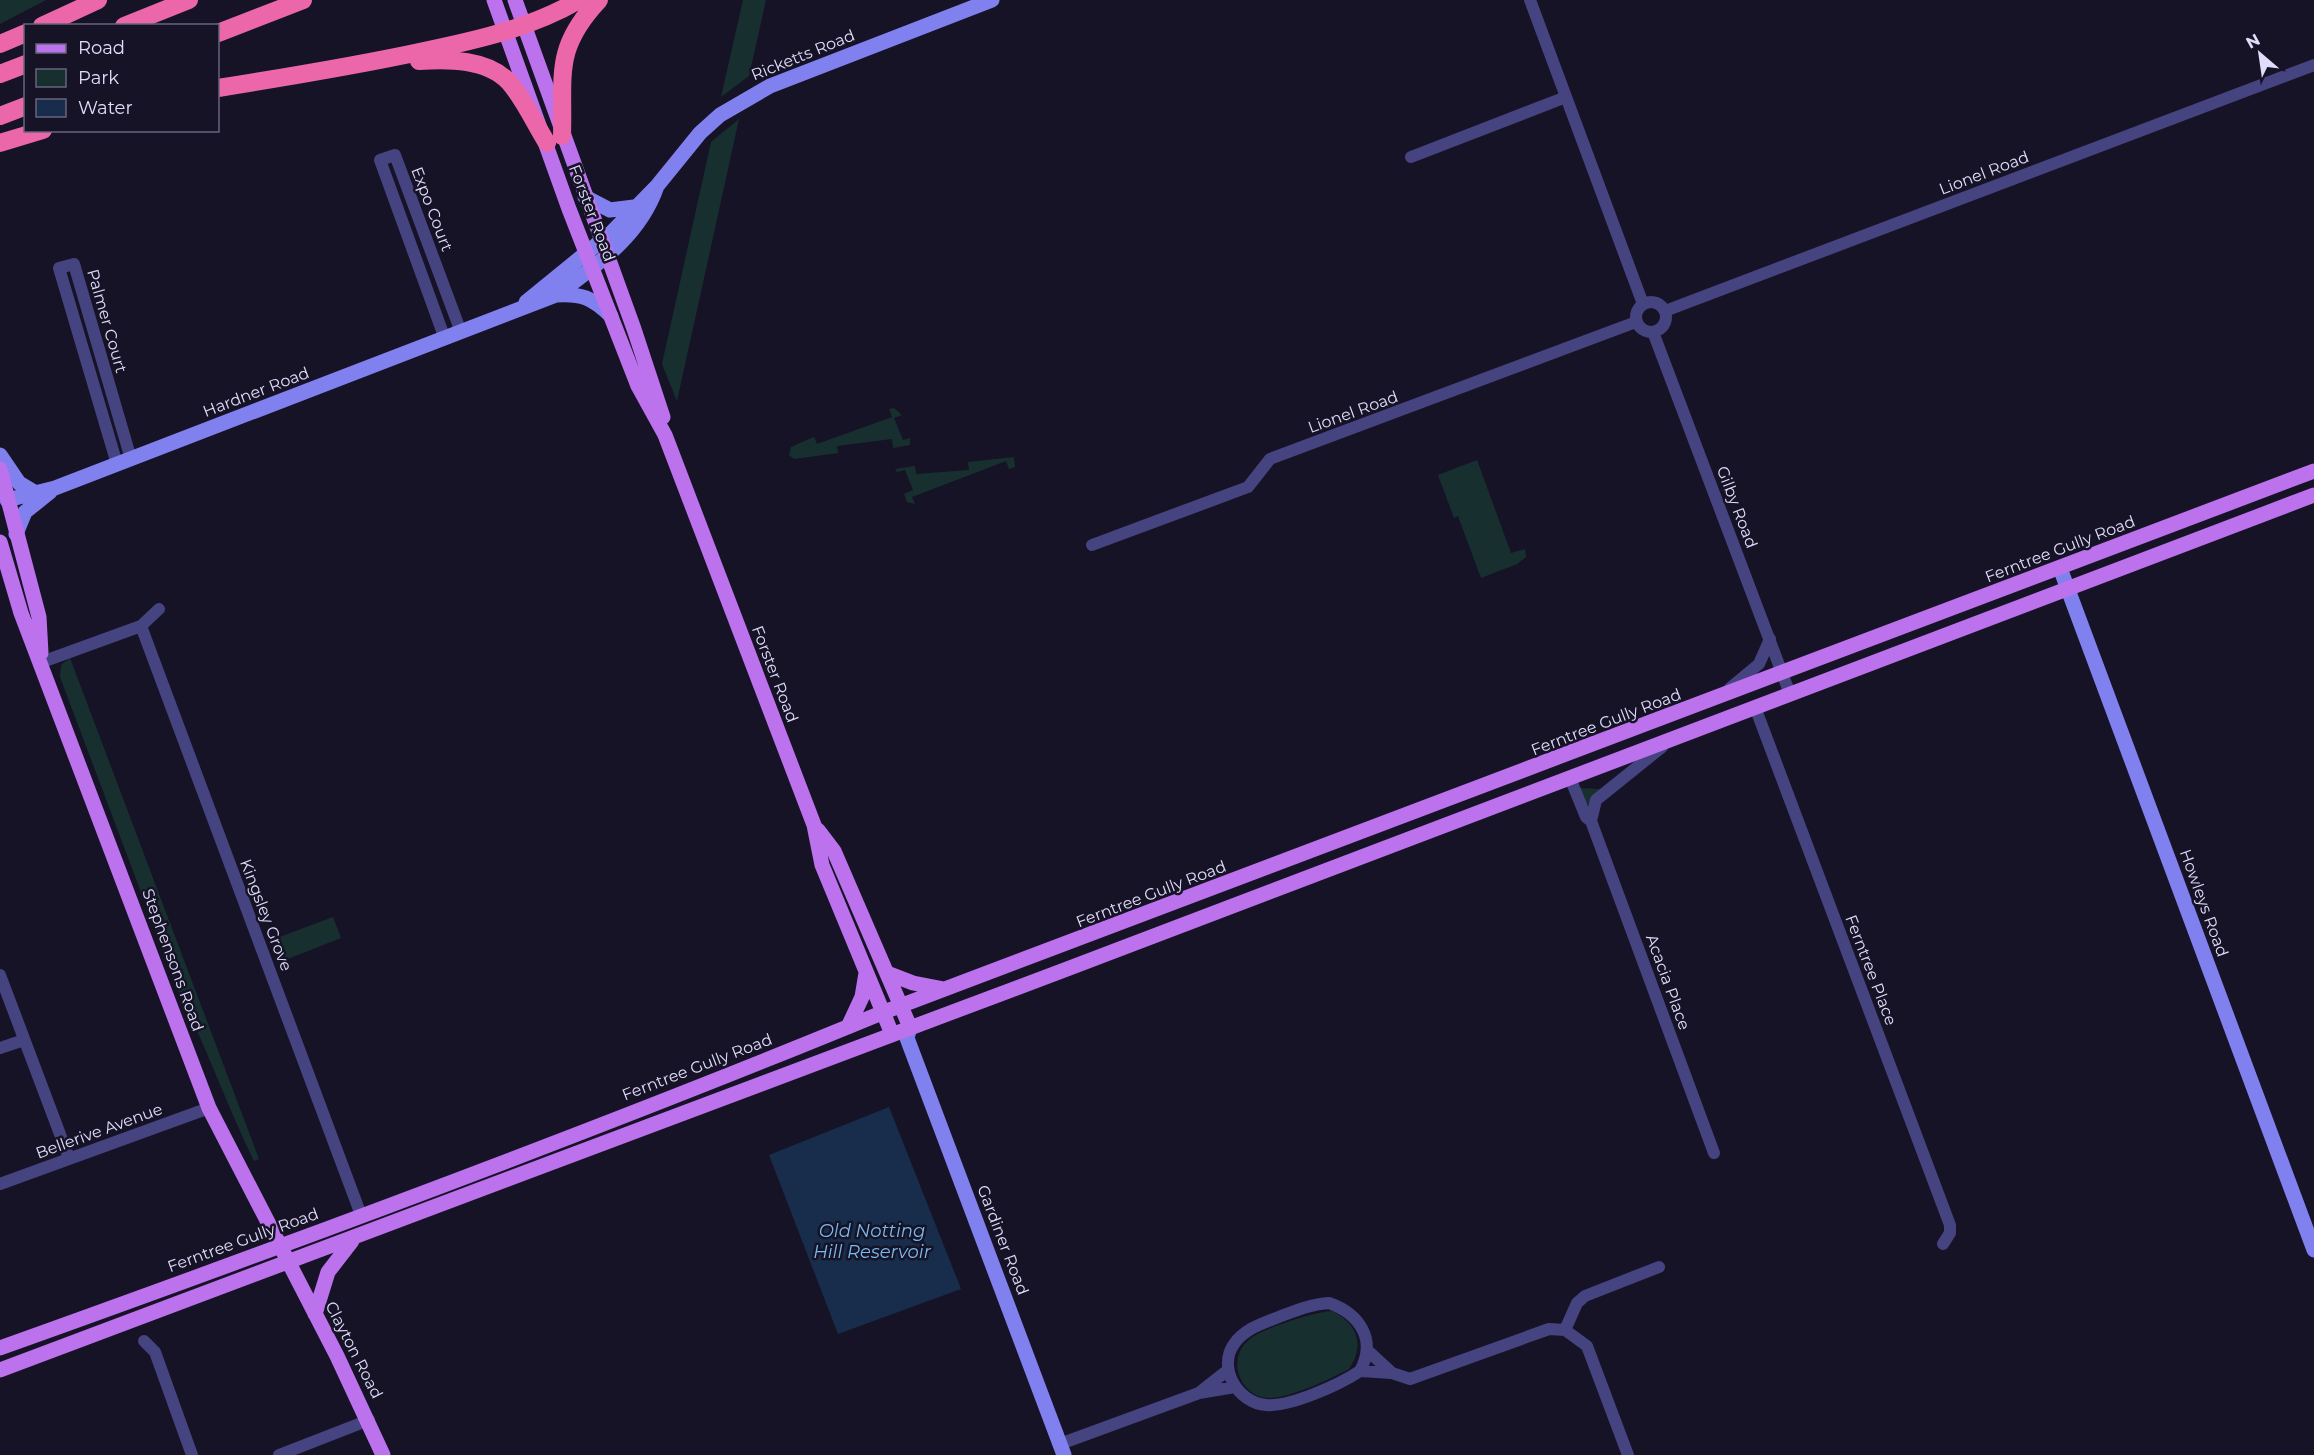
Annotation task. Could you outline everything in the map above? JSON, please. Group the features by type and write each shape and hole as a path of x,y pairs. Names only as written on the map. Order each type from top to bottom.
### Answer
{"highway":[{"path":"46,24 98,0"},
{"path":"129,24 189,0"},
{"path":"219,33 303,0"},
{"path":"219,88 366,64 505,32 579,0"},
{"path":"555,139 561,77 566,52 580,22 599,0"},
{"path":"0,44 24,34"},
{"path":"366,64 435,60 464,61 482,66 509,82 555,139"},
{"path":"0,74 24,65"},
{"path":"0,116 24,107"},
{"path":"0,142 37,132"}],"main road":[{"name":"Forster Road","path":"494,0 505,32 585,197 656,395 665,435"},
{"name":"Forster Road","path":"515,0 525,25 587,252 638,386 665,435 814,825 822,865 884,1012 903,1033"},
{"name":"Stephensons Road","path":"0,469 3,506 16,534 39,617 42,662"},
{"name":"Ferntree Gully Road","path":"0,1348 456,1179 902,1005 1704,704 2314,471"},
{"path":"0,1370 463,1198 724,1097 903,1033 2314,495"},
{"name":"Stephensons Road","path":"0,542 21,613 42,662 209,1108 287,1264"},
{"name":"Forster Road","path":"814,825 834,851 902,1005 903,1033"},
{"path":"1254,874 1263,894"},
{"path":"848,1027 862,996 866,972"},
{"path":"887,973 913,983 949,989"},
{"path":"717,1079 724,1097"},
{"path":"456,1179 463,1198"},
{"path":"315,1314 328,1272 353,1239"},
{"name":"Clayton Road","path":"287,1264 369,1420 383,1455"}],"street":[{"name":"Ricketts Road","path":"604,249 634,207 657,186 700,133 743,99 770,86 992,0"},
{"path":"1530,0 1643,304"},
{"name":"Lionel Road","path":"1665,311 2314,65"},
{"path":"1411,157 1566,97"},
{"name":"Expo Court","path":"446,339 380,160 394,154 461,332"},
{"name":"Ricketts Road","path":"604,249 636,227 650,207 657,186"},
{"path":"585,197 610,210 634,207"},
{"path":"411,241 425,236"},
{"name":"Hardner Road","path":"516,309 587,252 604,249"},
{"name":"Hardner Road","path":"3,506 34,492 55,488 446,339 516,309 556,296 594,267 604,249"},
{"name":"Palmer Court","path":"74,264 96,342 124,462 81,346 59,268 74,264"},
{"path":"556,296 584,295 595,300 613,318"},
{"path":"1653,302 1665,311 1663,327 1653,332 1643,330 1636,322 1636,312 1643,304 1653,302"},
{"name":"Lionel Road","path":"1092,545 1248,487 1270,459 1636,322"},
{"name":"Gilby Road","path":"1653,332 1790,693"},
{"path":"81,346 96,342"},
{"path":"0,455 19,483 34,492"},
{"path":"16,534 27,509 55,488"},
{"name":"Howleys Road","path":"2060,568 2314,1250"},
{"path":"42,662 141,626 159,609"},
{"name":"Kingsley Grove","path":"141,626 361,1215"},
{"path":"1704,704 1741,681 1759,664 1770,639"},
{"name":"Ferntree Place","path":"1755,707 1950,1225 1950,1233 1943,1244"},
{"path":"1591,821 1596,800 1672,739"},
{"name":"Acacia Place","path":"1570,777 1586,817 1591,821 1714,1153"},
{"path":"0,975 69,1158"},
{"name":"Gardiner Road","path":"903,1033 1062,1450"},
{"path":"0,1048 24,1040"},
{"name":"Bellerive Avenue","path":"0,1184 209,1108"},
{"path":"1565,1330 1576,1304 1585,1296 1659,1267"},
{"path":"1360,1371 1367,1350 1366,1338 1353,1313 1329,1303 1314,1304 1254,1326 1233,1344 1228,1370 1234,1387 1252,1402 1281,1404 1341,1382 1360,1371 1392,1373 1410,1379 1421,1377 1549,1329 1565,1330 1587,1346 1628,1455"},
{"path":"144,1341 155,1352 192,1455"},
{"path":"1367,1350 1392,1373"},
{"path":"1199,1393 1228,1370"},
{"path":"1062,1450 1199,1393 1234,1387"},
{"path":"279,1455 369,1420"}],"green space":[{"path":"0,0 46,0 0,24"},
{"path":"743,0 766,0 749,76 721,97"},
{"path":"739,119 677,401 662,364 711,142"},
{"path":"894,408 902,415 894,418 903,440 910,438 910,445 893,448 892,439 837,446 838,453 794,459 789,455 791,447 814,437 817,444 892,417 889,409"},
{"path":"1014,457 1015,467 1009,469 1006,461 912,497 915,504 907,502 904,494 913,490 905,470 897,472 895,469 915,466 916,474 969,470 968,462"},
{"path":"1477,460 1511,553 1525,549 1526,557 1517,564 1481,578 1458,516 1454,518 1438,475"},
{"path":"70,658 259,1159 254,1161 179,993 60,677 61,665"},
{"path":"1579,788 1600,789 1592,797 1588,806"},
{"path":"333,917 341,938 285,960 282,966 271,936 277,938"},
{"path":"1332,1311 1348,1322 1356,1336 1357,1352 1349,1369 1311,1387 1280,1397 1260,1397 1244,1385 1237,1366 1238,1356 1242,1347 1250,1339 1290,1321"}],"water":[{"name":"Old Notting Hill Reservoir","path":"889,1107 961,1289 838,1334 769,1155"}]}
